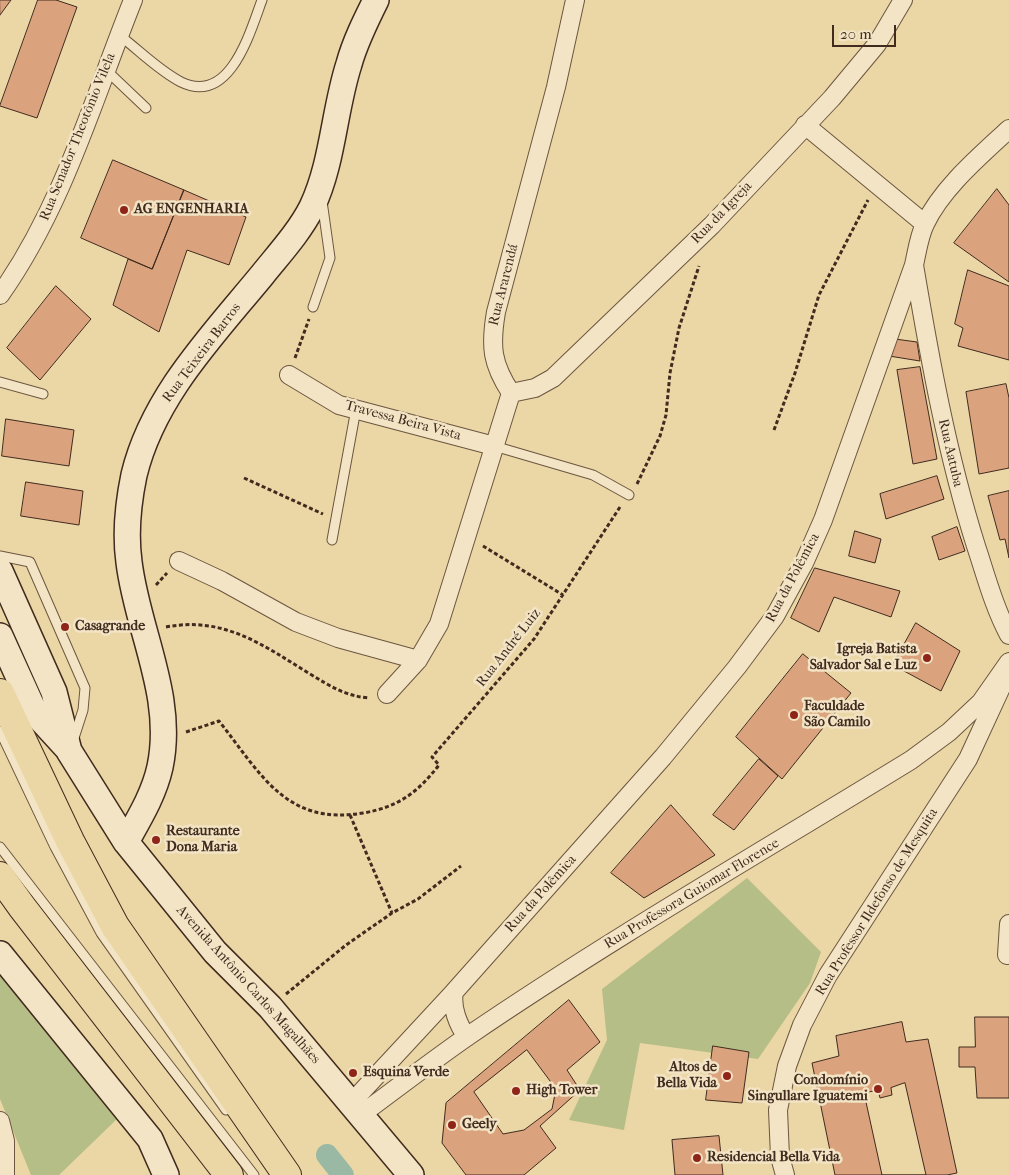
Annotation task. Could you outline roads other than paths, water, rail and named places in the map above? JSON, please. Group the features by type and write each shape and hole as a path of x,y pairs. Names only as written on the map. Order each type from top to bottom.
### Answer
{"main road":[{"name":"Rua Teixeira Barros","path":"126,842 154,792 161,764 163,736 159,692 129,564 126,532 129,501 135,472 152,425 178,380 300,226 320,188 349,62 376,0"},
{"name":"Avenida Antônio Carlos Magalhães","path":"0,570 54,692 70,751 126,842 215,952 270,1006 357,1108 410,1175"},
{"path":"0,636 35,713 70,751"},
{"path":"0,693 70,841 115,926 167,1014 287,1175"},
{"path":"0,876 28,915 184,1101 229,1175"},
{"path":"0,954 150,1139 166,1175"}],"street":[{"name":"Rua Senador Theotônio Vilela","path":"0,295 41,230 66,174 133,0"},
{"name":"Rua Ararendá","path":"512,393 500,377 493,357 492,338 496,312 556,87 575,0"},
{"name":"Rua da Igreja","path":"512,393 535,388 553,378 718,218 877,44 903,0"},
{"path":"805,125 925,224"},
{"name":"Rua da Polêmica","path":"357,1108 454,992 663,757 738,667 775,616 804,563 823,520 914,265 925,224 946,193 973,162 1009,130"},
{"name":"Rua Aatuba","path":"914,265 938,398 959,490 993,598 1009,635"},
{"name":"Travessa Beira Vista","path":"289,375 339,404 494,446"},
{"path":"387,694 418,660 439,624 512,393"},
{"path":"179,561 222,581 296,622 338,638 418,660"},
{"name":"Rua Professora Guiomar Florence","path":"357,1108 669,906 911,760 948,732 981,702 1009,662"},
{"name":"Rua Professor Ildefonso de Mesquita","path":"785,1175 780,1157 778,1110 787,1066 802,1024 828,975 968,759 1009,670"},
{"path":"1007,955 1009,924"},
{"path":"454,992 453,998 459,1026 467,1037"},
{"path":"0,1121 5,1141 5,1175"}],"lane":[{"path":"119,35 182,83 202,86 218,80 234,66 244,50 262,0"},
{"path":"106,69 146,108"},
{"path":"313,307 330,258 320,188"},
{"path":"0,382 44,394"},
{"path":"332,540 356,409"},
{"path":"494,446 593,475 629,495"},
{"path":"0,556 30,562 85,688 83,710 70,751"},
{"path":"0,731 55,848 101,933 167,1014 233,1120"},
{"path":"0,847 184,1101 254,1175"}],"waterway":[{"path":"327,1155 343,1175"}],"place":[{"name":"AG ENGENHARIA","path":"124,210"},
{"name":"Casagrande","path":"65,627"},
{"name":"Igreja Batista Salvador Sal e Luz","path":"927,658"},
{"name":"Faculdade São Camilo","path":"794,715"},
{"name":"Restaurante Dona Maria","path":"156,840"},
{"name":"Esquina Verde","path":"353,1073"},
{"name":"Altos de Bella Vida","path":"727,1076"},
{"name":"Condomínio Singullare Iguatemi","path":"878,1089"},
{"name":"High Tower","path":"516,1091"},
{"name":"Geely","path":"452,1125"},
{"name":"Residencial Bella Vida","path":"697,1158"}]}
